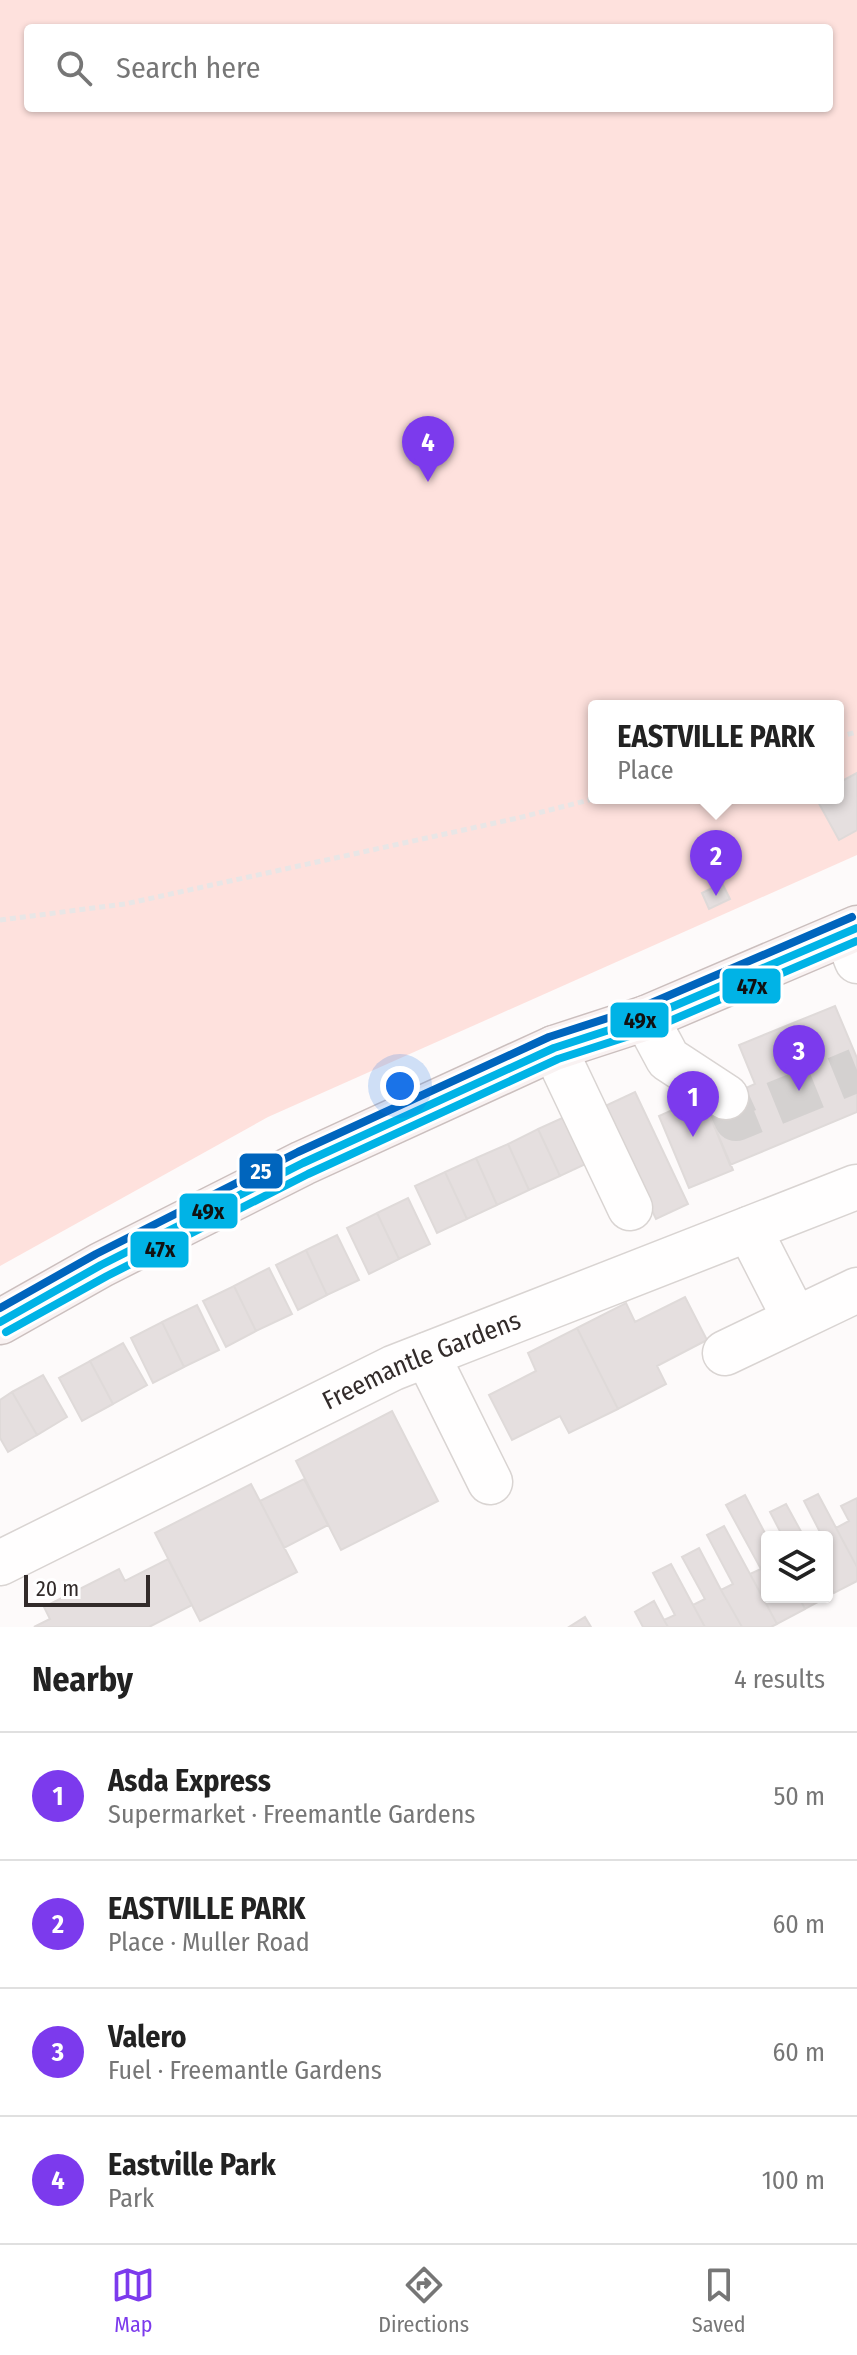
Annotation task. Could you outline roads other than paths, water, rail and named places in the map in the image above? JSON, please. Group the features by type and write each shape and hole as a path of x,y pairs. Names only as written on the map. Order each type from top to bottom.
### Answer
{"main road":[{"path":"0,1322 101,1265 303,1163 554,1048 646,1018 853,941"}],"street":[{"path":"646,1018 668,1059 726,1097"},
{"path":"554,1048 630,1208"},
{"name":"Freemantle Gardens","path":"0,1563 379,1375 856,1187"},
{"path":"749,1229 795,1319"},
{"path":"725,1353 857,1290"},
{"path":"427,1355 490,1482"}],"tunnel":[{"path":"726,1097 736,1119 857,1070"}],"place":[{"name":"Eastville Park","path":"428,482"},
{"name":"EASTVILLE PARK","path":"716,896"},
{"name":"Valero","path":"799,1091"},
{"name":"Asda Express","path":"693,1137"}]}
